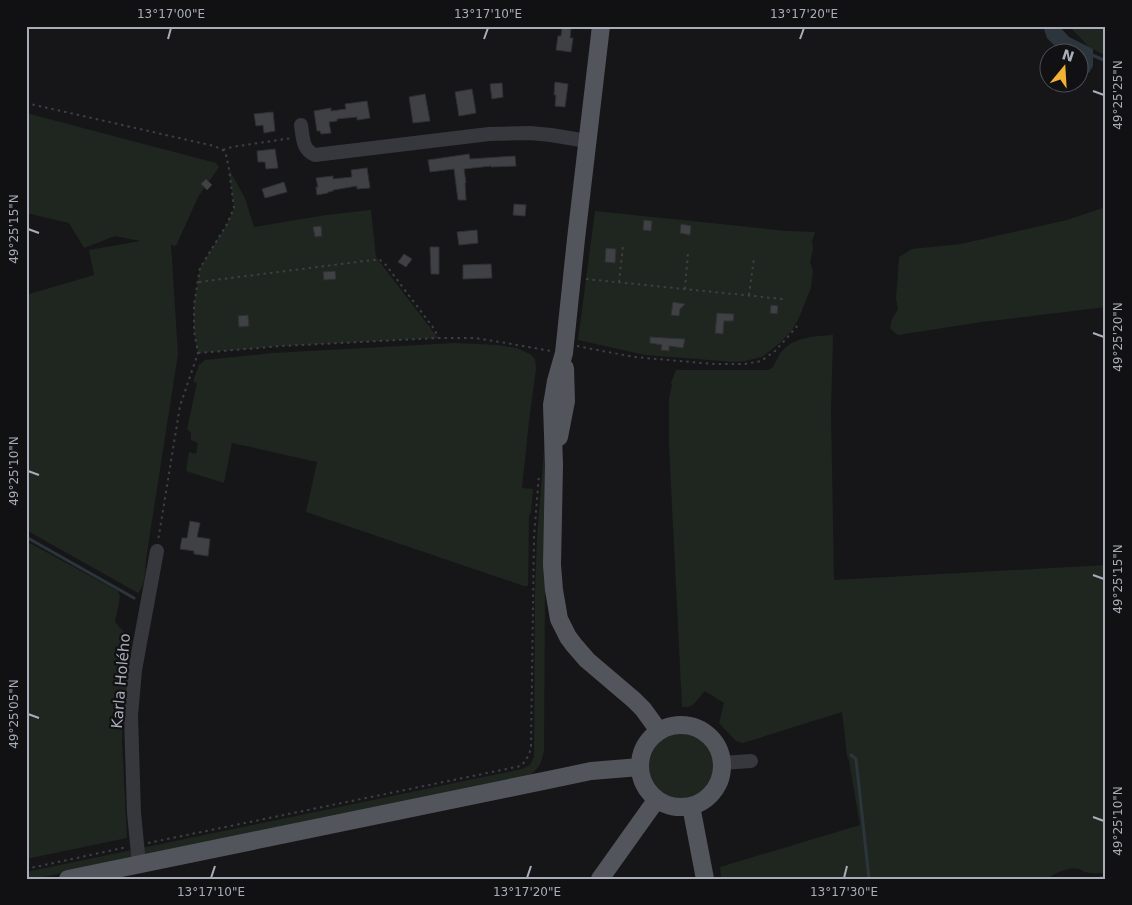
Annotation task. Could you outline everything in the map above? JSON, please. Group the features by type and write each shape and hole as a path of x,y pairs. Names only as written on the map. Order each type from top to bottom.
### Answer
{"main road":[{"path":"601,26 564,348 566,401 547,467 552,564 555,600 559,619 568,637 580,652 643,709 659,731"},
{"path":"688,725 709,736 720,752 722,763 720,779 715,790 703,801 683,807 671,806 657,799 649,792 644,785 641,775 640,758 652,736 659,731 671,726 688,725"},
{"path":"68,879 572,775 640,767"},
{"path":"600,879 657,799"},
{"path":"691,806 705,879"}],"street":[{"path":"302,131 306,149 315,155 490,134 544,135 587,141"},
{"name":"Karla Holého","path":"139,864 134,813 131,716 136,670 157,550"},
{"path":"722,763 751,761"}],"path":[{"path":"26,103 214,146 223,150 226,155 234,208 227,224 200,268 194,305 194,330 198,353 180,406 157,550"},
{"path":"223,150 302,131"},
{"path":"619,282 623,246"},
{"path":"685,289 688,252"},
{"path":"750,296 754,258"},
{"path":"198,282 380,260 386,265 435,330 438,338"},
{"path":"572,277 783,299"},
{"path":"198,353 282,346 438,338 475,338 634,357 745,364 761,360 775,351 798,324"},
{"path":"26,869 521,766 530,754 531,746 534,537 547,467"}],"shaded area":[{"path":"1043,26 1059,26 1069,37 1079,42 1051,42 1047,38"},
{"path":"1069,26 1106,26 1106,56 1090,48 1090,42 1084,42"},
{"path":"1090,48 1093,49 1093,66 1090,71"},
{"path":"26,113 216,163 219,167 198,197 176,246 171,245 178,354 146,559 145,577 141,590 138,593 26,530 26,295 94,275 89,250 140,241 115,236 84,248 69,223 26,213"},
{"path":"229,169 245,198 254,227 326,215 371,210 376,257 438,338 282,346 198,353 194,330 194,305 200,268 227,224 234,208"},
{"path":"1106,207 1106,307 982,322 898,335 890,328 892,319 898,309 896,299 899,257 912,249 961,244 1067,220"},
{"path":"595,211 787,231 815,232 810,262 813,271 811,288 798,320 780,343 762,357 734,362 645,355 578,340"},
{"path":"833,335 831,411 834,580 1106,565 1106,873 1090,873 1079,869 1070,869 1047,879 721,879 720,867 860,825 847,756 842,712 743,743 736,741 719,723 724,703 705,691 693,704 682,707 669,445 669,398 671,383 676,370 767,370 772,368 783,350 793,342 806,338"},
{"path":"455,343 517,348 530,354 535,359 536,369 522,488 533,489 529,517 528,586 306,512 317,462 232,443 224,483 186,471 189,452 196,454 198,443 191,440 191,433 187,429 197,383 193,382 199,365 205,360 273,353"},
{"path":"546,425 550,451 545,592 544,750 540,765 535,771 523,779 144,856 142,848 522,769 530,765 534,757 537,537"},
{"path":"26,541 118,591 120,597 115,622 132,641 127,675 122,740 127,838 26,859"},
{"path":"681,733 693,736 704,743 711,754 714,766 711,778 704,789 693,796 681,799 669,796 658,789 651,778 648,766 651,754 658,743 669,736"},
{"path":"132,850 133,858 34,879 26,879 26,872"}],"building":[{"path":"562,28 571,29 570,38 573,38 571,52 556,50 558,36 561,36"},
{"path":"555,82 568,84 565,107 555,106"},
{"path":"502,83 503,97 492,99 490,84"},
{"path":"472,89 476,113 459,116 455,92"},
{"path":"425,94 430,121 413,123 409,97"},
{"path":"367,101 370,118 357,120 357,117 337,119 337,121 329,122 331,133 321,134 320,131 317,131 314,111 331,108 331,111 346,109 345,104"},
{"path":"273,112 275,131 264,133 263,125 256,126 254,114"},
{"path":"275,149 278,168 266,169 265,162 258,162 257,151"},
{"path":"469,154 470,159 515,156 516,166 464,169 466,200 458,200 454,169 430,172 428,160"},
{"path":"367,168 370,188 357,189 357,186 317,195 316,178 333,176 333,179 352,177 351,170"},
{"path":"206,179 212,185 207,190 201,184"},
{"path":"284,182 287,192 265,198 262,189"},
{"path":"514,204 526,205 525,216 513,215"},
{"path":"644,220 652,221 651,231 643,230"},
{"path":"681,224 691,226 690,235 680,233"},
{"path":"321,226 322,236 315,237 313,227"},
{"path":"477,230 478,243 459,245 457,232"},
{"path":"430,247 439,247 439,274 431,274"},
{"path":"606,248 616,249 615,263 605,262"},
{"path":"404,254 412,259 406,267 398,262"},
{"path":"491,264 492,278 463,279 463,265"},
{"path":"335,271 336,279 324,280 323,272"},
{"path":"673,302 685,304 680,309 679,316 671,315"},
{"path":"771,305 778,306 777,314 770,313"},
{"path":"717,313 734,314 733,321 724,321 723,334 715,333"},
{"path":"248,315 249,326 239,327 238,316"},
{"path":"650,337 685,339 683,348 669,346 669,351 661,350 662,345 650,343"},
{"path":"190,521 200,523 197,537 210,539 208,556 180,549 182,538 187,538"}],"waterway":[{"path":"1092,55 1106,61"},
{"path":"26,537 134,598"},
{"path":"851,755 856,759 869,879"},
{"path":"1096,879 1106,877"}]}
